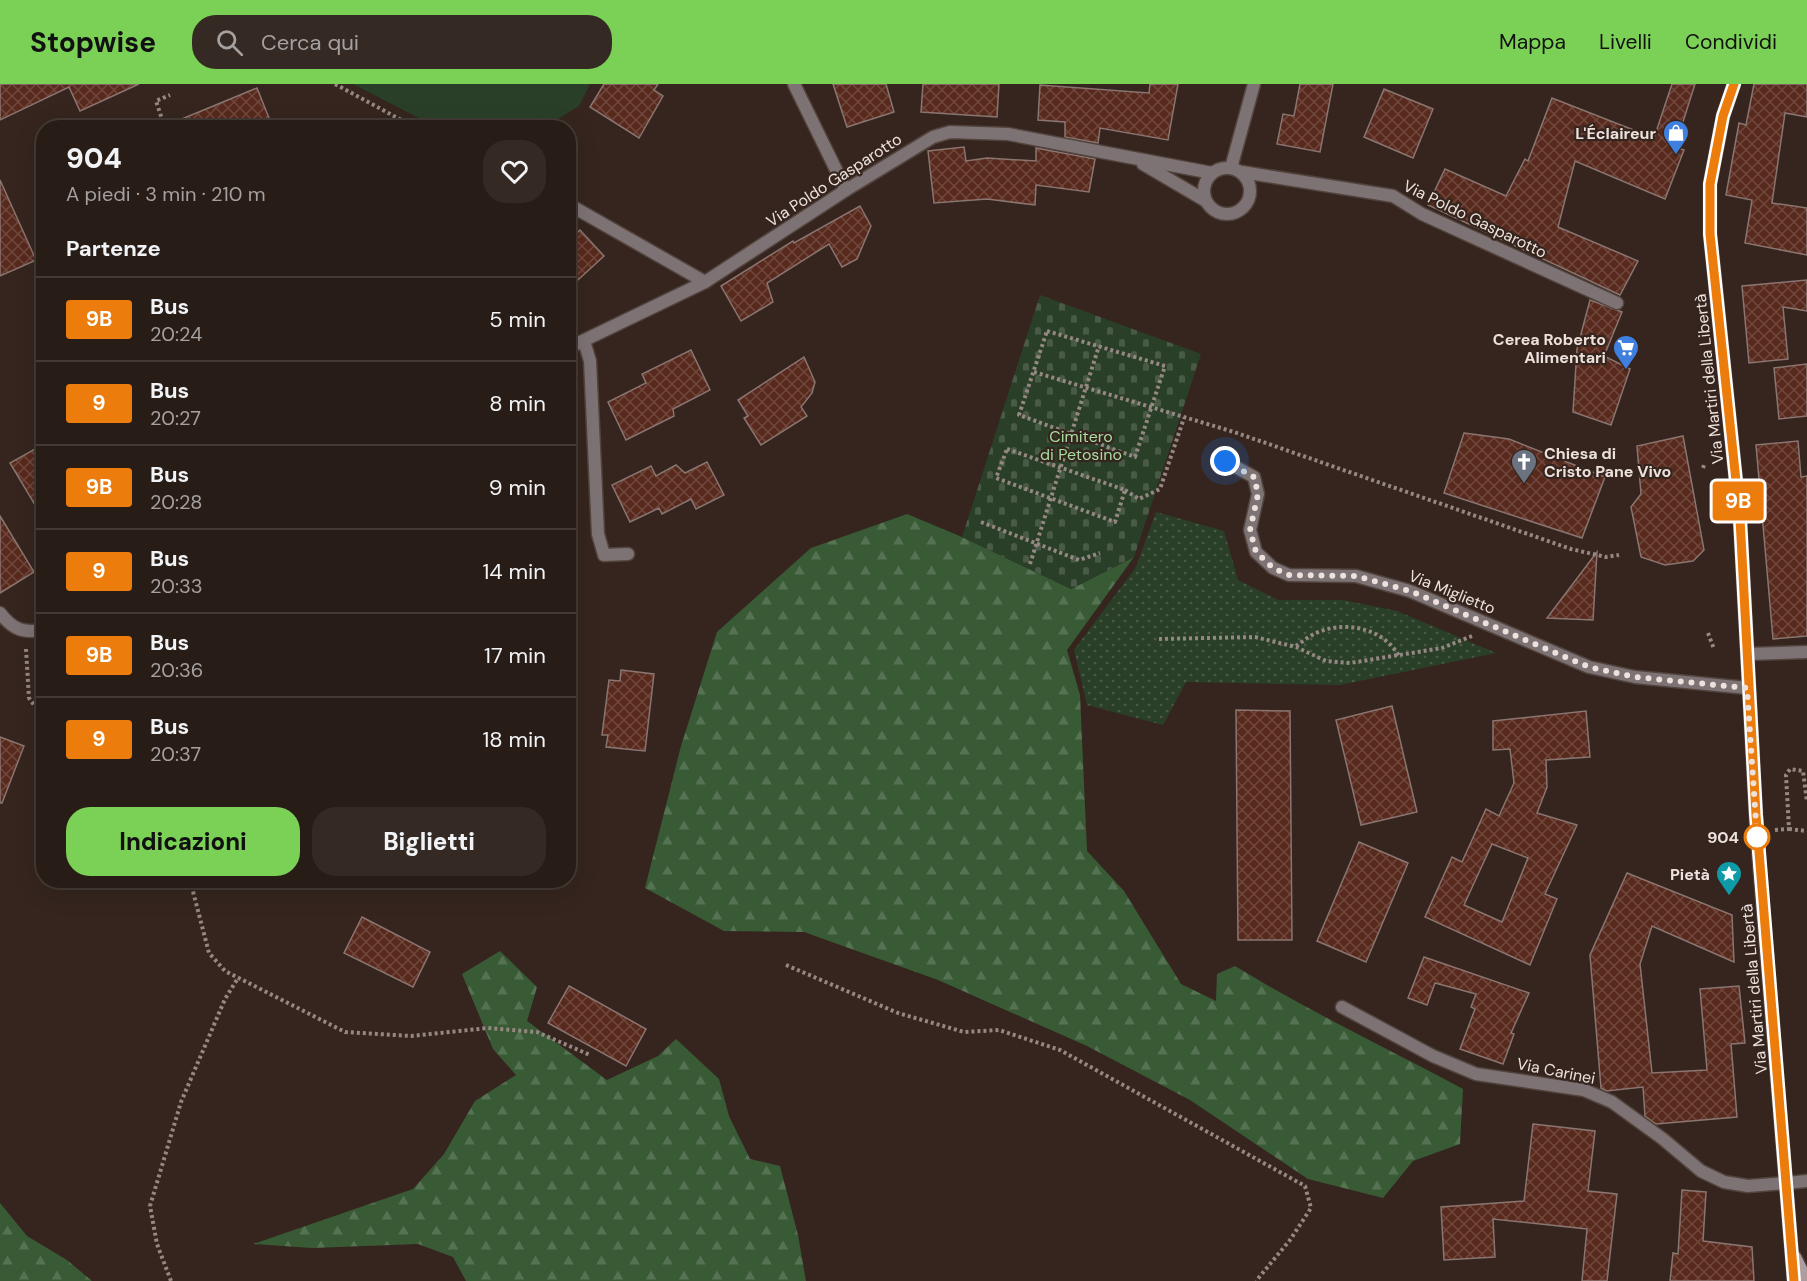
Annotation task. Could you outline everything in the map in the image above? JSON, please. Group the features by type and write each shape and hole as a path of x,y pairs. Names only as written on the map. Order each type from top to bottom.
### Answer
{"street":[{"path":"794,84 846,190"},
{"path":"1237,170 1254,84"},
{"name":"Via Martiri della Libertà","path":"1734,84 1723,116 1710,184 1710,234 1740,519 1748,654 1747,688 1794,1281"},
{"name":"Via Poldo Gasparotto","path":"576,344 705,282 846,190 933,137 950,132 1008,134 1212,173"},
{"name":"Via Poldo Gasparotto","path":"1137,160 1206,201"},
{"path":"1219,169 1237,170 1250,184 1251,192 1245,206 1239,211 1224,214 1217,212 1206,201 1204,186 1212,173 1219,169"},
{"name":"Via Poldo Gasparotto","path":"1237,170 1393,196 1422,214 1560,279 1617,303"},
{"path":"576,209 705,282"},
{"path":"584,341 590,361 598,534 604,555 628,554"},
{"name":"Via Miglietto","path":"1225,461 1254,477 1258,494 1250,530 1256,552 1273,568 1289,575 1356,576 1410,591 1589,667 1635,677 1747,688"},
{"path":"0,613 9,625 25,633 36,631"},
{"path":"1748,654 1807,652"},
{"name":"Via Carinei","path":"1342,1006 1433,1056 1476,1074 1584,1090 1612,1102 1663,1139 1701,1171 1724,1182 1748,1186 1807,1181"},
{"path":"1791,1248 1807,1264"},
{"name":"Via Martiri della Libertà","path":"1791,1248 1807,1281"}],"path":[{"path":"335,84 401,120"},
{"path":"162,120 156,101 170,95"},
{"path":"1047,331 1099,346 1165,366 1135,458 1019,415 1047,331"},
{"path":"1030,564 1099,346"},
{"path":"1034,372 1234,432 1571,549 1606,557 1619,555"},
{"path":"1125,490 1115,522 996,478 1007,449 1125,490 1139,499 1160,489 1184,418"},
{"path":"981,522 1079,560 1100,553"},
{"path":"1159,639 1255,637 1296,647 1326,661 1350,663 1442,648 1471,637 1484,623"},
{"path":"1296,647 1316,633 1343,626 1371,630 1393,645 1399,656"},
{"path":"25,633 29,698 36,708"},
{"path":"1708,633 1714,649"},
{"path":"1789,830 1786,775 1790,769 1803,771 1807,802"},
{"path":"1775,830 1807,831"},
{"path":"192,888 209,953 225,970 345,1032 411,1036 488,1028 537,1032 590,1055"},
{"path":"786,965 898,1013 964,1032 999,1030 1060,1050 1305,1186 1311,1208 1290,1240 1256,1281"},
{"path":"171,1281 157,1244 150,1206 181,1102 225,999 238,978"}],"green space":[{"path":"353,84 590,84 579,106 556,120 423,120"},
{"name":"Cimitero di Petosino","path":"1040,295 1201,354 1134,557 1071,589 962,537"},
{"path":"1156,512 1224,531 1238,580 1278,600 1343,600 1397,611 1496,653 1340,685 1186,682 1163,725 1087,705 1074,650 1136,567"},
{"path":"907,514 962,537 1071,589 1134,557 1067,650 1080,695 1087,851 1124,891 1181,984 1216,1001 1217,974 1235,966 1319,1014 1463,1089 1460,1144 1413,1161 1383,1198 1308,1179 1190,1100 1087,1046 938,980 804,932 724,931 645,888 681,746 717,632 811,548"},
{"path":"500,951 537,987 527,1021 607,1080 658,1056 676,1039 719,1079 729,1116 750,1159 780,1166 798,1235 806,1281 466,1281 453,1257 418,1244 312,1248 253,1244 413,1189 444,1154 475,1101 516,1075 493,1049 462,974"},
{"path":"0,1203 27,1236 67,1260 92,1281 0,1281"}],"building":[{"path":"0,84 139,84 80,111 69,87 0,120"},
{"path":"604,84 658,84 654,90 663,96 639,138 590,107"},
{"path":"833,84 886,84 894,112 847,127"},
{"path":"923,84 999,84 997,117 921,112"},
{"path":"1150,84 1178,84 1168,140 1100,128 1098,143 1065,137 1065,122 1038,120 1040,85 1149,93"},
{"path":"1300,84 1333,84 1320,152 1277,144 1283,114 1294,116"},
{"path":"1672,84 1695,84 1675,147 1684,150 1665,199 1575,161 1558,227 1638,261 1620,295 1428,205 1445,169 1506,196 1525,159 1528,161 1552,98 1654,138"},
{"path":"1754,84 1807,84 1807,117 1785,113 1772,203 1807,208 1807,255 1745,243 1752,200 1726,195 1739,123 1746,125"},
{"path":"257,88 270,120 179,120"},
{"path":"1384,89 1433,109 1413,158 1364,137"},
{"path":"964,147 966,161 987,158 1036,161 1036,148 1095,159 1089,192 1036,185 1035,205 987,199 934,203 928,151"},
{"path":"0,180 36,260 0,276"},
{"path":"860,206 871,226 857,259 842,267 829,244 767,283 773,302 741,321 721,286 793,241 794,243"},
{"path":"580,230 604,256 576,282 576,234"},
{"path":"1807,280 1807,311 1783,307 1788,359 1749,363 1742,286"},
{"path":"1590,300 1622,312 1604,356 1630,369 1611,425 1573,412 1577,349"},
{"path":"691,350 710,390 673,409 674,416 626,440 608,402 646,383 642,374"},
{"path":"804,357 815,382 812,393 801,407 807,416 761,445 744,418 748,416 738,400"},
{"path":"1807,364 1807,416 1779,419 1774,368"},
{"name":"Chiesa di Cristo Pane Vivo","path":"1464,433 1509,439 1605,477 1582,538 1444,493"},
{"path":"1683,436 1704,550 1693,561 1665,565 1641,557 1631,507 1641,494 1637,446"},
{"path":"1798,441 1801,477 1807,476 1807,636 1773,639 1756,445"},
{"path":"36,448 36,507 10,463"},
{"path":"707,462 724,495 696,509 691,499 662,514 659,508 630,522 612,485 651,466 656,476 676,465 685,473"},
{"path":"0,516 34,572 0,593"},
{"path":"1597,552 1593,620 1547,618"},
{"path":"621,670 654,674 645,751 606,747 608,735 602,735 609,680 620,681"},
{"path":"1392,706 1417,812 1361,825 1336,720"},
{"path":"1236,710 1290,711 1292,940 1238,940"},
{"path":"1586,711 1590,757 1546,760 1547,787 1537,813 1577,825 1545,894 1557,899 1530,965 1425,917 1452,857 1462,862 1486,809 1499,816 1514,783 1510,749 1493,750 1493,721","holes":["1492,844 1528,858 1502,922 1464,905"]},
{"path":"0,737 24,746 2,803 0,803"},
{"path":"1359,842 1408,863 1366,962 1317,941"},
{"path":"1627,873 1732,915 1734,962 1652,926 1640,964 1652,1073 1707,1070 1700,989 1739,986 1745,1043 1731,1044 1737,1117 1656,1124 1645,1116 1643,1087 1606,1091 1601,1088 1590,955"},
{"path":"362,917 430,952 413,987 344,953"},
{"path":"1424,957 1529,993 1511,1033 1514,1034 1503,1064 1460,1049 1475,1009 1471,1007 1476,994 1435,983 1427,1005 1408,998"},
{"path":"569,986 646,1029 626,1066 548,1023"},
{"path":"1533,1124 1595,1131 1588,1191 1617,1194 1607,1281 1582,1281 1587,1229 1493,1219 1495,1257 1444,1260 1441,1207 1524,1201"},
{"path":"1682,1190 1706,1192 1703,1241 1752,1247 1754,1281 1670,1281 1673,1253 1678,1254"}],"bus line":[{"name":"9B","path":"1734,84 1723,116 1710,184 1710,234 1740,519 1748,654 1747,688 1794,1281"}],"place":[{"name":"L'Éclaireur","path":"1676,156"},
{"name":"Cerea Roberto Alimentari","path":"1626,371"},
{"name":"Chiesa di Cristo Pane Vivo","path":"1524,485"},
{"name":"904","path":"1757,837"},
{"name":"Pietà","path":"1729,897"}],"route":[{"path":"1225,461 1254,477 1258,494 1250,530 1256,552 1273,568 1289,575 1356,576 1410,591 1589,667 1635,677 1747,688 1757,837"}]}
